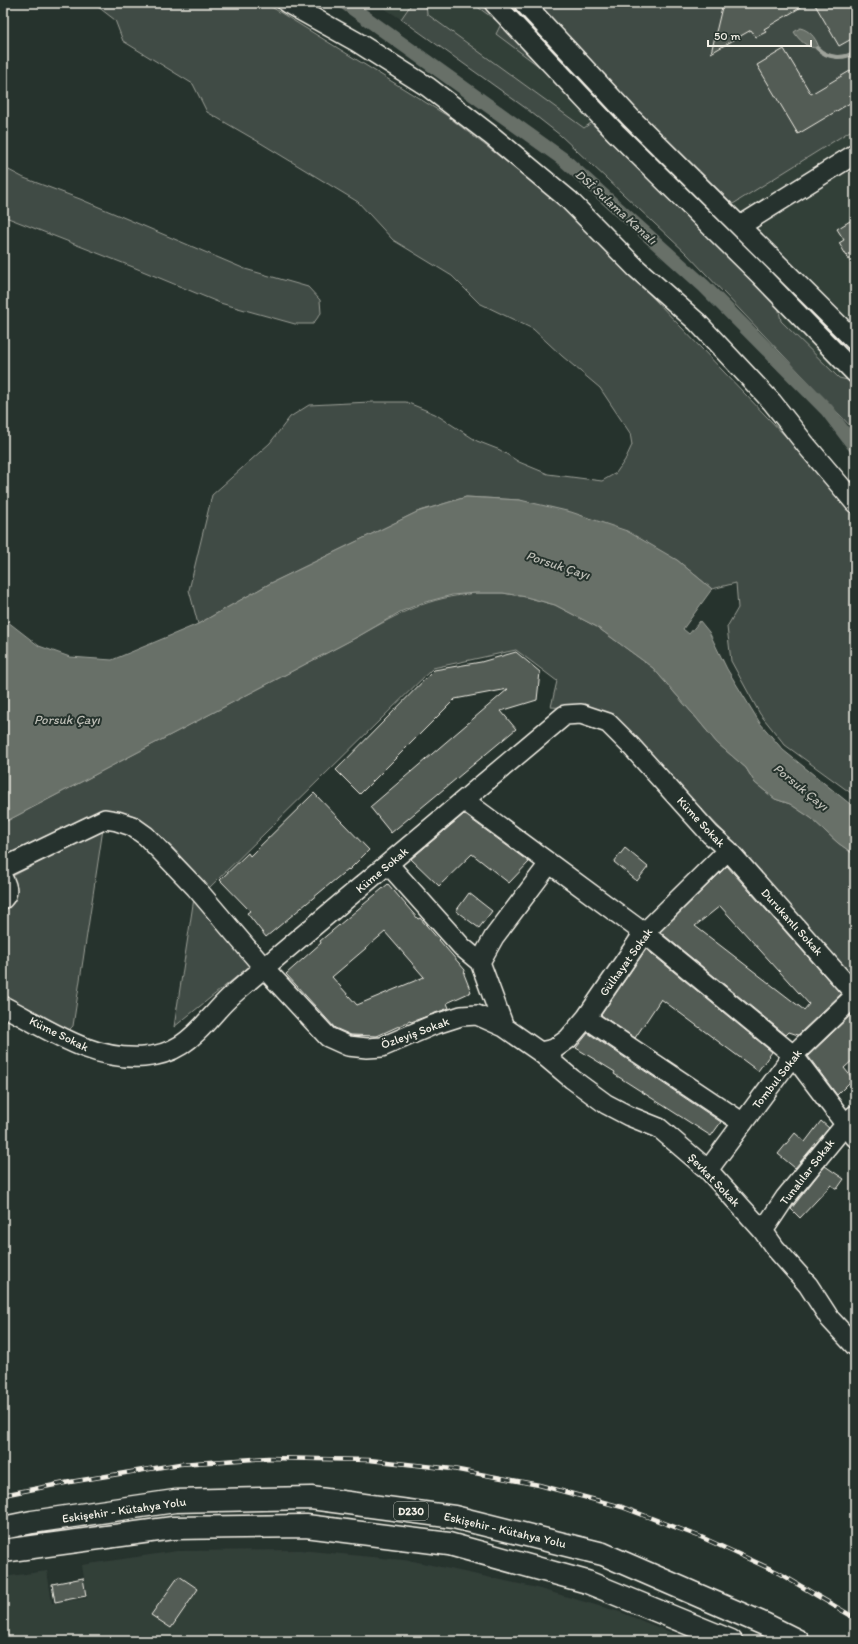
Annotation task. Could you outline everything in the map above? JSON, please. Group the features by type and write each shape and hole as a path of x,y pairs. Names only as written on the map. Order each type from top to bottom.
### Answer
{"highway":[{"name":"Eskişehir - Kütahya Yolu","path":"3,1528 32,1522 175,1501 311,1498 454,1517 603,1554 764,1624 798,1641"},
{"name":"Eskişehir - Kütahya Yolu","path":"3,1551 173,1528 313,1527 449,1544 587,1582 730,1641"}],"street":[{"path":"287,3 357,42 428,87 492,136 569,200 636,268 697,322 772,402 806,445 855,502"},
{"path":"494,3 616,133 855,373"},
{"path":"524,3 631,118 855,341"},
{"path":"616,133 631,118"},
{"path":"740,226 855,154"},
{"name":"Küme Sokak","path":"3,1006 90,1051 127,1058 149,1057 166,1053 181,1045 196,1032 229,998 565,715 581,714 608,723 631,746 710,834 728,850"},
{"path":"465,800 549,864 644,933 793,1055 852,1126"},
{"name":"Özleyiş Sokak","path":"3,868 105,819 132,826 146,836 196,888 264,968 328,1037 348,1046 367,1048 382,1047 433,1025 462,1016 477,1015 504,1027 540,1052"},
{"name":"Gülhayat Sokak","path":"540,1052 554,1049 568,1040 586,1018 644,933 728,850"},
{"name":"Durukanlı Sokak","path":"728,850 855,995"},
{"path":"388,864 462,947 480,962 504,1027"},
{"path":"480,962 494,937 549,864"},
{"path":"3,879 7,889 3,899"},
{"name":"Tombul Sokak","path":"708,1170 793,1055 855,995"},
{"path":"586,1018 743,1123"},
{"name":"Şevkat Sokak","path":"540,1052 572,1079 606,1104 629,1116 659,1128 708,1170 763,1231 775,1248 808,1285 830,1319 855,1346"},
{"name":"Tunalılar Sokak","path":"763,1231 785,1198 852,1126"}],"shaded area":[{"path":"93,3 265,3 446,115 570,211 790,441 855,517 855,796 785,745 760,714 731,661 727,627 738,608 736,583 712,589 677,560 520,500 466,497 417,512 269,584 198,624 189,590 212,495 270,443 290,417 309,405 406,402 435,414 477,441 500,450 519,462 548,474 602,481 616,473 625,460 632,445 630,433 600,388 533,329 479,303 452,276 393,240 358,202 207,112 193,84 123,41 115,20"},
{"path":"376,3 855,3 855,431 686,253 560,135 415,28"},
{"path":"412,3 426,3 427,14 584,128 591,123 778,305 781,321 839,378 852,381 855,384 855,431 686,253 560,135 527,109 401,19"},
{"path":"472,3 485,3 552,76 496,34 501,24"},
{"path":"506,3 512,3 616,113 613,116"},
{"path":"538,3 855,3 855,128 733,204 635,107"},
{"path":"630,129 792,286 789,290 628,131"},
{"path":"3,167 24,178 80,199 245,269 308,287 320,300 321,313 313,324 295,324 220,303 3,216"},
{"path":"476,593 503,593 526,597 555,605 597,627 653,668 717,743 746,768 755,783 775,799 790,804 811,818 838,843 855,855 855,979 725,833 610,716 589,709 551,707 557,681 516,650 433,668 209,888 173,848 141,822 102,810 3,860 3,823 402,613 443,598"},
{"path":"103,829 73,1026 66,1033 3,999 3,908 7,906 13,876"},
{"path":"194,898 250,966 174,1027"},
{"path":"300,1550 413,1561 533,1587 620,1612 692,1641 3,1641 3,1577 47,1571 52,1603 87,1598 82,1565 177,1551"}],"water":[{"path":"800,28 809,32 815,39 818,45 817,48 810,47 798,38 794,32"},
{"name":"Porsuk Çayı","path":"466,497 520,500 571,512 627,531 677,560 712,589 683,629 689,634 700,621 709,632 727,669 760,723 783,750 855,808 855,855 838,843 811,818 790,804 775,799 755,783 746,768 717,743 653,668 597,627 555,605 526,597 503,593 452,595 422,603 400,612 359,636 3,823 3,717 5,714 3,705 3,618 39,646 70,657 112,660 198,624 269,584 417,512"}],"building":[{"path":"723,3 808,3 764,29 766,32 756,37 751,30 711,53"},
{"path":"814,3 855,3 855,37 839,46"},
{"path":"784,49 811,94 855,68 855,100 798,134 757,65"},
{"path":"855,218 855,270 839,243 844,240 837,229"},
{"path":"516,652 540,672 537,700 501,711 516,729 391,833 370,807 508,689 455,699 360,794 336,770 434,670 481,662"},
{"path":"314,793 369,850 349,870 348,869 266,937 247,913 250,911 220,880 248,853 250,856"},
{"path":"464,814 529,862 509,883 472,854 439,886 411,859"},
{"path":"625,848 648,867 637,881 614,862"},
{"path":"727,866 841,994 798,1035 789,1032 786,1035 660,932","holes":["720,906 809,1004 804,1010 695,926"]},
{"path":"388,884 465,970 464,974 471,992 447,1003 449,1008 411,1022 410,1021 377,1036 351,1035 335,1028 286,974 321,943 320,941","holes":["385,932 424,977 357,1005 332,977"]},
{"path":"469,893 492,911 479,928 456,911"},
{"path":"646,949 772,1052 758,1071 661,999 635,1038 601,1015"},
{"path":"855,1011 855,1058 844,1068 853,1079 837,1095 808,1056"},
{"path":"588,1033 721,1122 711,1136 576,1048"},
{"path":"821,1121 829,1128 795,1168 778,1154 795,1133 805,1142"},
{"path":"825,1166 844,1179 837,1189 831,1185 800,1218 791,1209"},
{"path":"179,1576 198,1589 171,1628 151,1615"},
{"path":"83,1578 86,1596 55,1602 52,1584"}],"waterway":[{"name":"DSİ Sulama Kanalı","path":"345,3 563,159 704,286 827,410 855,447"},
{"path":"817,48 825,54 835,57 850,55 855,52"}],"railway":[{"path":"3,1495 70,1482 180,1464 268,1458 369,1460 453,1469 539,1485 622,1507 701,1537 777,1572 855,1618"}]}
